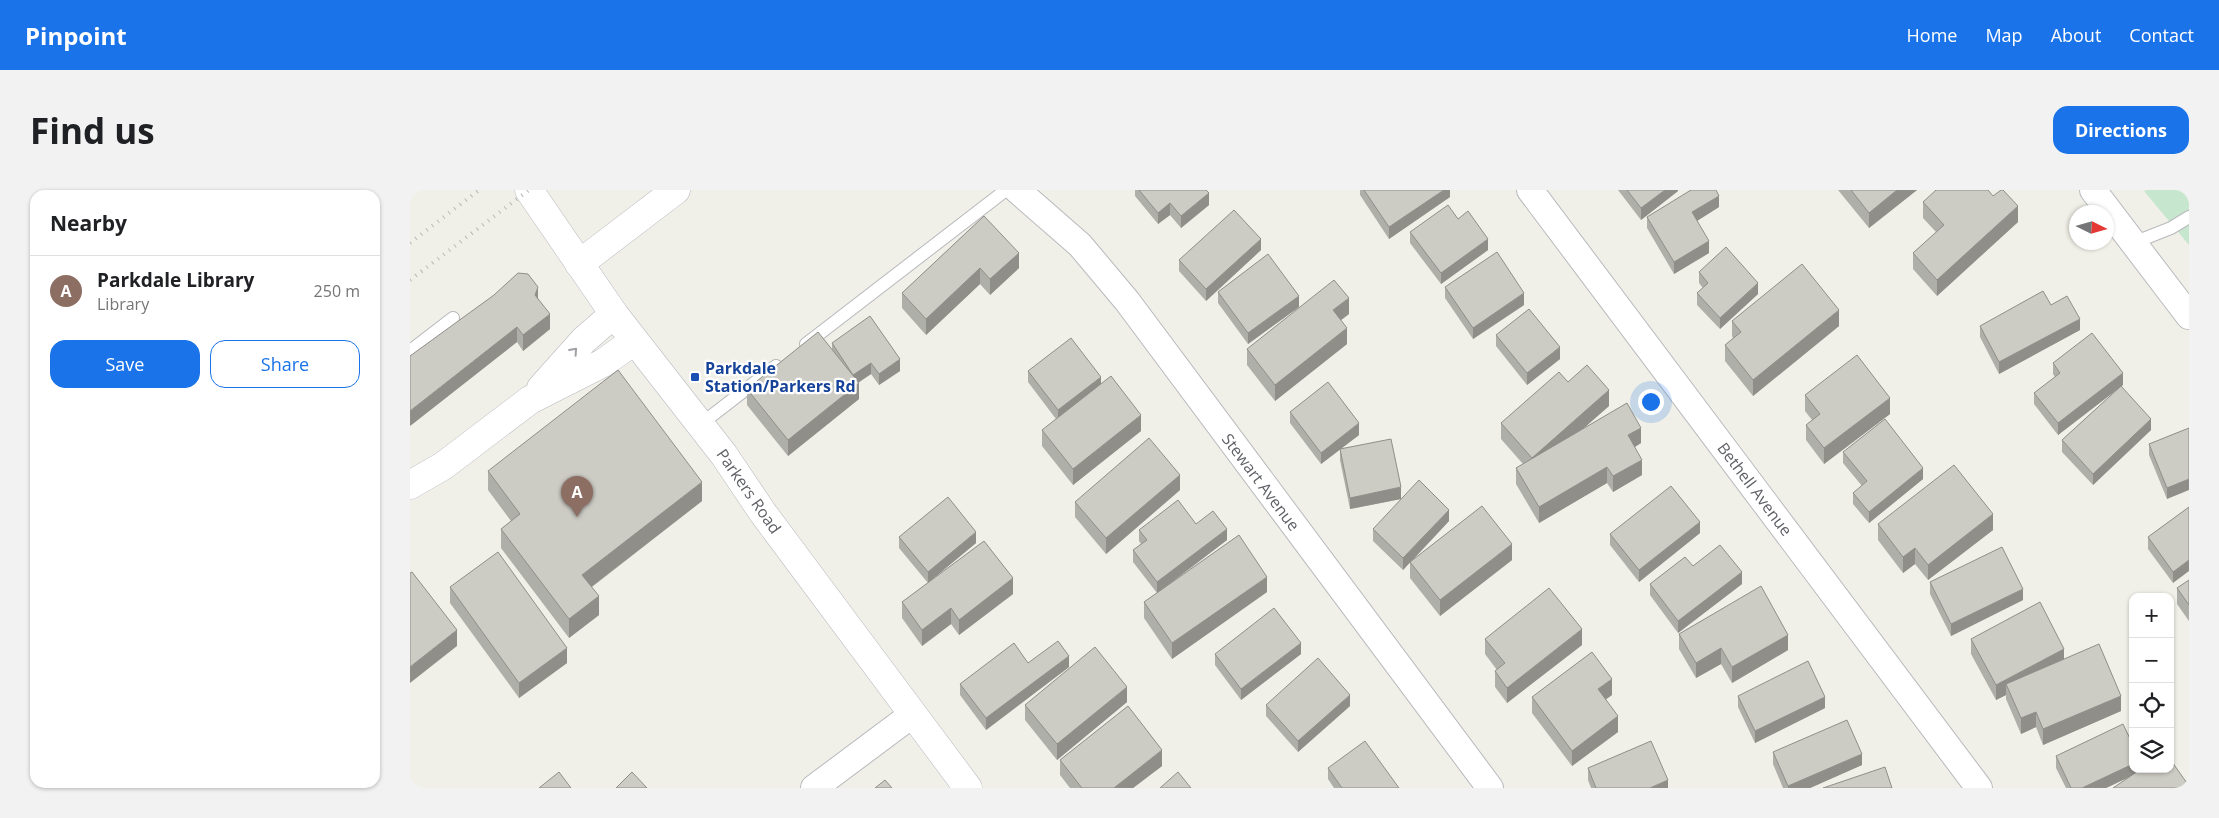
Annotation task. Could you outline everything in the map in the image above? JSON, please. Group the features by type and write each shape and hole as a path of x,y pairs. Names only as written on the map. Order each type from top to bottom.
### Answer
{"street":[{"path":"579,264 676,190"},
{"name":"Stewart Avenue","path":"1017,190 1080,245 1126,301 1490,788"},
{"name":"Bethell Avenue","path":"1530,190 1979,788"},
{"path":"2092,190 2189,316"},
{"name":"Parkers Road","path":"528,191 614,314 701,424 763,513 968,788"},
{"path":"530,400 584,340 614,314"},
{"path":"410,485 443,466 530,400 603,363 634,341"},
{"path":"814,788 913,714"}],"lane":[{"path":"701,424 1006,190"},
{"path":"2133,242 2171,228 2189,217"},
{"path":"410,351 452,318"}],"green space":[{"path":"2189,190 2189,245 2144,191"}],"building":[{"path":"1139,190 1206,190 1209,193 1181,216 1170,203 1158,213"},
{"path":"1364,190 1444,190 1389,227"},
{"path":"1627,190 1665,190 1641,208"},
{"path":"1691,190 1716,190 1719,196 1692,212 1709,241 1674,262 1647,217"},
{"path":"1851,190 1897,190 1869,213"},
{"path":"1936,190 1988,190 1993,196 2003,190 2018,206 1937,280 1913,253 1944,225 1923,202"},
{"path":"1448,205 1458,219 1468,211 1488,239 1441,273 1410,232"},
{"path":"1234,210 1261,239 1206,289 1179,260"},
{"path":"984,216 1019,253 990,279 980,268 926,319 902,293"},
{"path":"1726,247 1758,283 1720,318 1697,293 1708,283 1699,272"},
{"path":"1497,252 1524,293 1473,328 1445,287"},
{"path":"1268,254 1299,296 1248,333 1218,292"},
{"path":"1802,264 1839,310 1753,380 1725,345 1741,332 1732,321"},
{"path":"518,273 528,274 538,287 535,295 550,314 523,335 517,327 410,411 410,356 494,295"},
{"path":"1334,280 1349,298 1333,310 1347,328 1275,385 1247,349"},
{"path":"2043,291 2051,305 2067,296 2080,319 1999,362 1980,326"},
{"path":"1529,309 1560,347 1527,373 1496,335"},
{"path":"870,316 900,359 879,374 871,363 853,375 832,343"},
{"path":"818,332 859,383 788,440 747,389"},
{"path":"2092,333 2123,373 2058,423 2034,393 2060,373 2053,363"},
{"path":"1071,338 1101,377 1058,410 1028,371"},
{"path":"1857,355 1890,398 1824,448 1806,425 1820,414 1805,395"},
{"path":"1587,365 1609,390 1532,458 1501,423 1559,372 1568,382"},
{"path":"618,370 702,482 582,575 599,596 569,619 501,529 520,514 488,471"},
{"path":"1111,376 1141,415 1073,469 1042,430"},
{"path":"1328,382 1359,423 1321,453 1290,412"},
{"path":"2121,386 2151,419 2093,474 2062,440"},
{"path":"1627,403 1641,428 1628,435 1642,460 1613,476 1607,467 1539,507 1516,468"},
{"path":"1885,419 1923,468 1869,512 1853,493 1867,481 1843,452"},
{"path":"2189,428 2189,479 2167,488 2149,444"},
{"path":"1149,438 1180,475 1106,538 1075,502"},
{"path":"1391,439 1401,487 1350,498 1340,449"},
{"path":"1954,465 1993,514 1928,565 1915,548 1903,557 1878,524"},
{"path":"1419,480 1449,510 1403,558 1373,529"},
{"path":"1671,486 1700,522 1639,570 1610,534"},
{"path":"948,497 976,532 928,572 899,537"},
{"path":"1178,500 1196,524 1213,511 1227,529 1157,582 1133,550 1147,540 1139,530"},
{"path":"1482,506 1512,544 1440,600 1410,562"},
{"path":"2189,507 2189,560 2173,572 2148,537"},
{"path":"1239,535 1267,577 1172,643 1144,602"},
{"path":"984,541 1013,578 959,620 951,608 922,630 902,602"},
{"path":"1720,545 1742,572 1678,621 1650,584 1685,557 1693,566"},
{"path":"2002,547 2023,589 1951,624 1930,582"},
{"path":"498,552 567,648 519,683 450,587"},
{"path":"412,572 457,630 410,667 410,573"},
{"path":"2189,580 2189,605 2177,588"},
{"path":"1761,586 1788,635 1732,667 1721,648 1696,663 1679,634"},
{"path":"1549,588 1582,629 1507,688 1495,671 1505,663 1485,639"},
{"path":"2040,602 2064,649 1996,685 1971,639"},
{"path":"1274,608 1301,643 1241,689 1215,654"},
{"path":"1058,641 1069,656 986,718 960,684 1014,643 1028,663"},
{"path":"2099,644 2121,696 2043,729 2036,712 2021,718 2006,684"},
{"path":"1095,647 1127,687 1057,744 1025,705"},
{"path":"1592,652 1612,679 1598,689 1618,716 1572,751 1532,697"},
{"path":"1318,658 1350,695 1298,741 1266,705"},
{"path":"1808,661 1825,697 1755,731 1738,696"},
{"path":"1128,706 1162,750 1114,788 1082,788 1060,760"},
{"path":"1847,720 1862,754 1788,786 1773,752"},
{"path":"2123,724 2129,737 2129,766 2082,788 2071,788 2056,756"},
{"path":"1365,741 1399,788 1342,788 1328,768"},
{"path":"1651,741 1668,780 1650,788 1596,788 1588,768"},
{"path":"2174,765 2189,786 2189,788 2113,788 2135,773 2174,773"},
{"path":"1885,767 1892,788 1823,788"},
{"path":"559,772 571,788 539,788"},
{"path":"632,772 647,788 616,788"},
{"path":"1178,772 1191,788 1160,788"},
{"path":"885,780 892,788 875,788"}],"railway":[{"path":"410,243 479,190"},
{"path":"410,280 529,190"}],"place":[{"name":"Parkdale Station/Parkers Rd","path":"695,377"},
{"name":"Parkdale Library","path":"577,517"}]}
